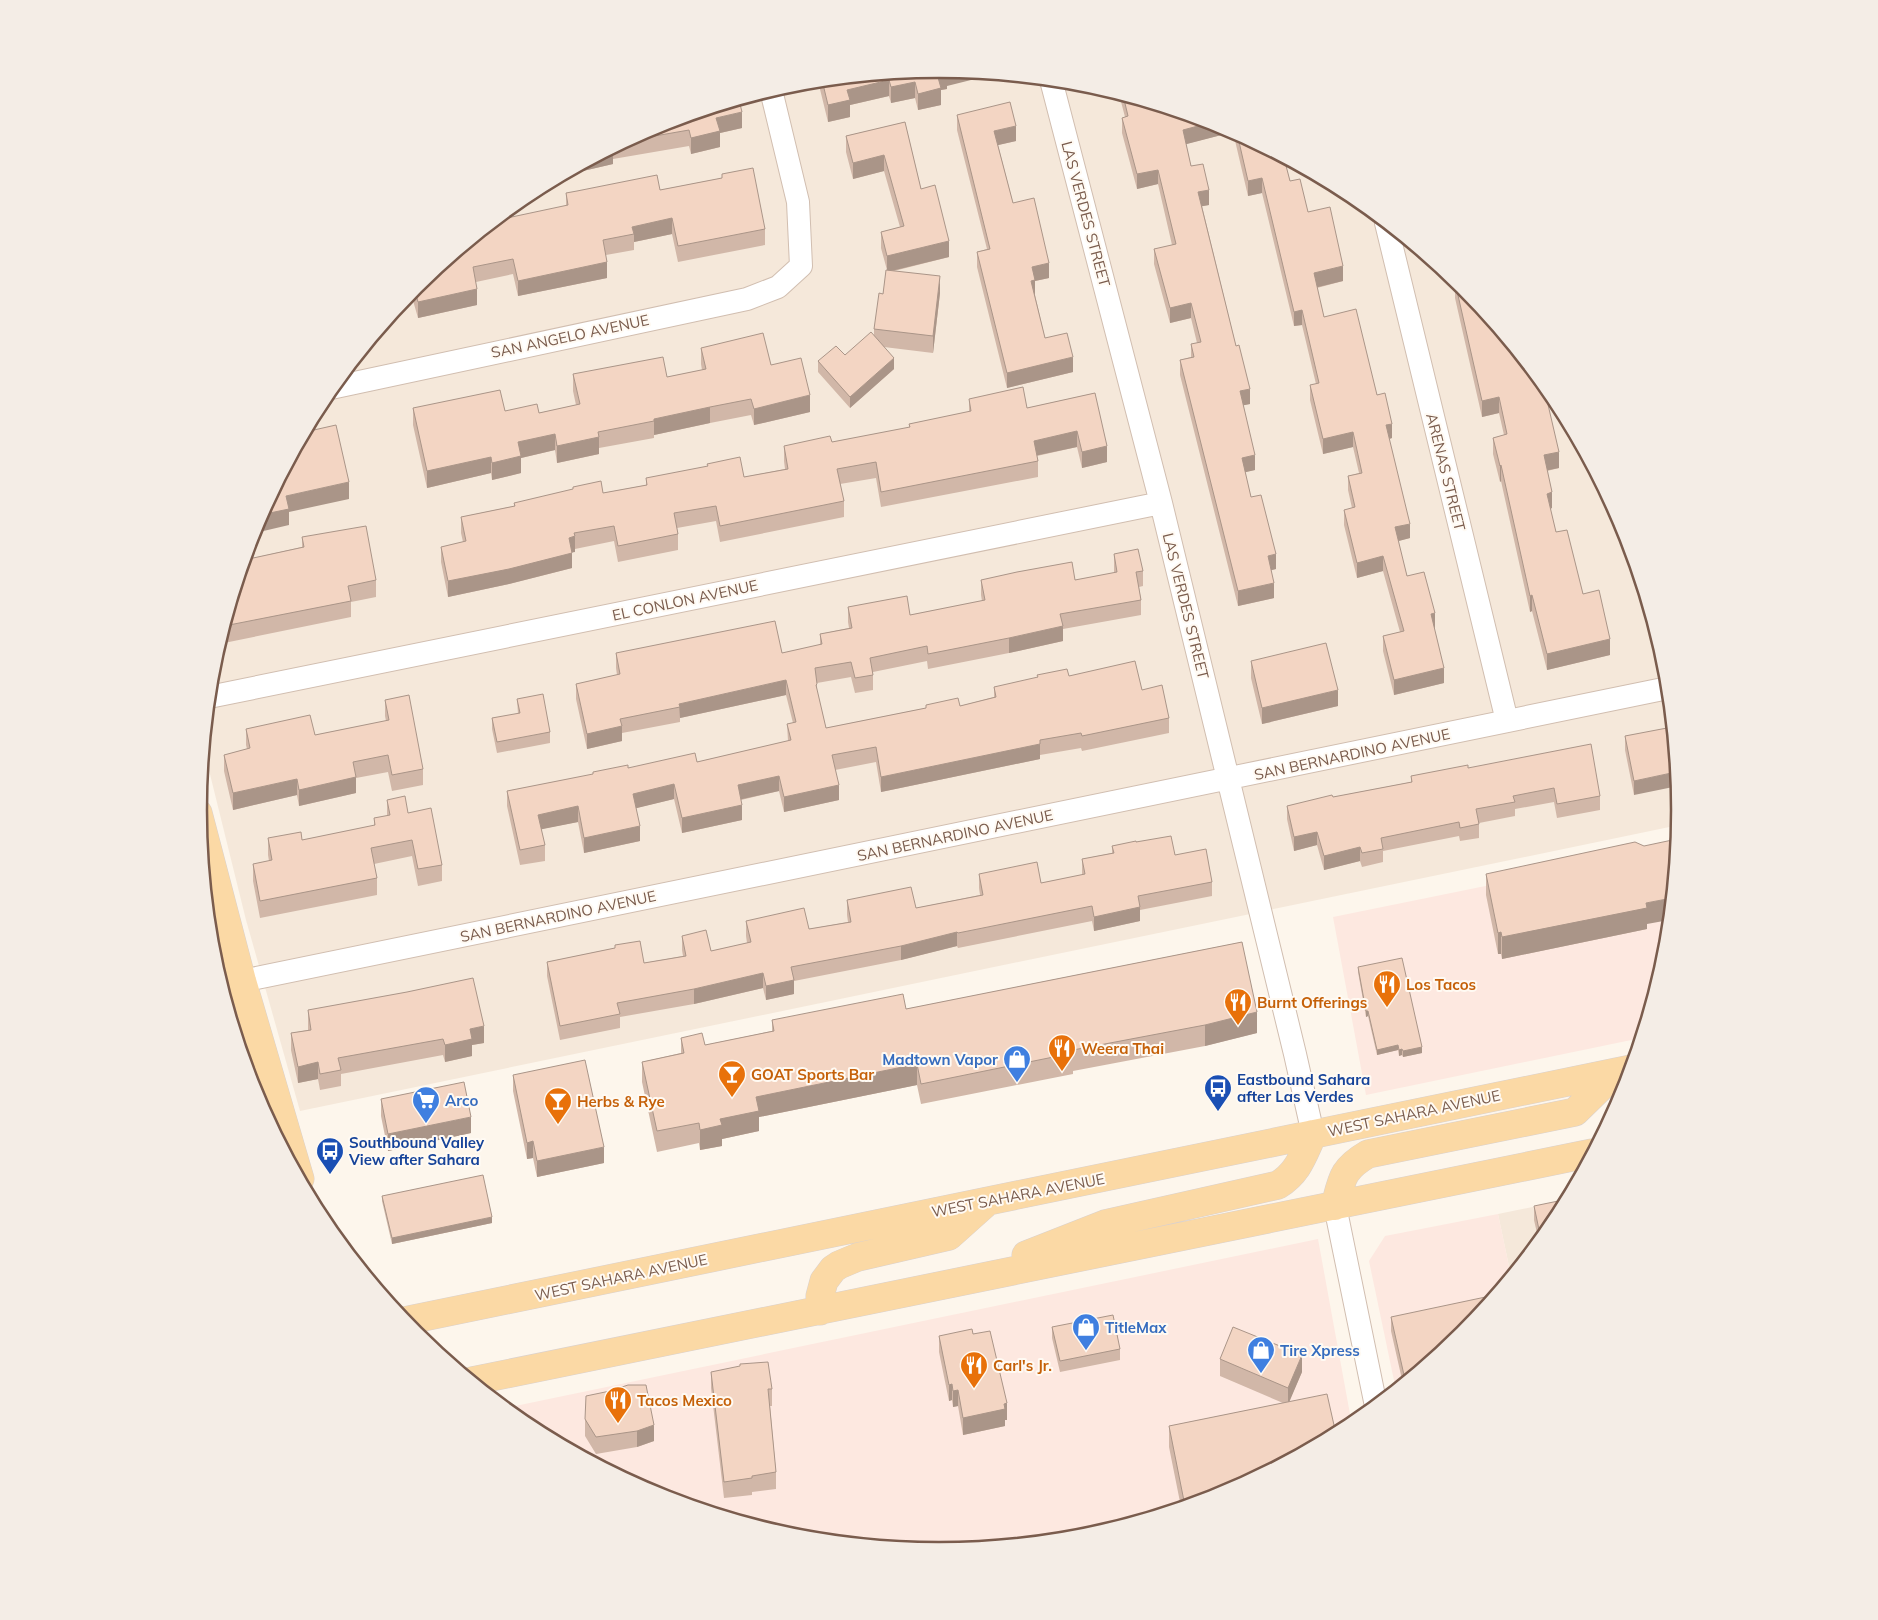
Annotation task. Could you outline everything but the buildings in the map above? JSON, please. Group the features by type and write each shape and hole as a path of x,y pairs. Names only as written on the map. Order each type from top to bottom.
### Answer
{"main road":[{"path":"209,866 292,1153"},
{"name":"WEST SAHARA AVENUE","path":"413,1319 1623,1071"},
{"path":"1335,1206 1343,1176 1354,1162 1368,1154 1575,1112 1623,1072"},
{"path":"956,1283 1105,1224 1278,1185 1290,1178 1297,1168 1313,1134"},
{"path":"479,1380 1584,1156"},
{"path":"820,1310 820,1296 824,1281 833,1269 846,1261 950,1236 988,1201"}],"street":[{"name":"LAS VERDES STREET","path":"1053,87 1161,503 1313,1134"},
{"name":"SAN ANGELO AVENUE","path":"343,386 747,299 778,287 801,266 798,202 773,97"},
{"name":"ARENAS STREET","path":"1388,231 1507,721"},
{"name":"EL CONLON AVENUE","path":"216,696 1161,503"},
{"name":"SAN BERNARDINO AVENUE","path":"242,981 1229,780 1661,689"},
{"path":"1335,1206 1374,1399"}],"shaded area":[{"path":"891,79 987,79 1035,84 1129,102 1219,133 1263,153 1346,201 1385,229 1422,259 1490,327 1548,403 1573,444 1596,486 1616,530 1633,575 1647,620 1665,714 1670,762 1671,827 300,1111 246,920 208,766 213,714 231,620 245,575 262,530 282,486 330,403 388,327 421,292 456,259 532,201 615,153 659,133 704,116 749,102 843,84"},
{"path":"1670,848 1665,906 1657,953 1647,1000 1635,1039 1366,1095 1333,917"},
{"path":"1557,1202 1510,1269 1498,1214"},
{"path":"1498,1214 1510,1269 1457,1328 1422,1361 1395,1383 1369,1261 1385,1236"},
{"path":"1318,1239 1350,1416 1263,1467 1219,1487 1129,1518 1035,1536 987,1541 939,1542 891,1541 843,1536 749,1518 704,1504 659,1487 615,1467 573,1444 514,1406"}],"place":[{"name":"Los Tacos","path":"1387,1008"},
{"name":"Burnt Offerings","path":"1238,1026"},
{"name":"Weera Thai","path":"1062,1072"},
{"name":"Madtown Vapor","path":"1017,1083"},
{"name":"GOAT Sports Bar","path":"732,1098"},
{"name":"Eastbound Sahara after Las Verdes","path":"1218,1112"},
{"name":"Arco","path":"426,1124"},
{"name":"Herbs & Rye","path":"558,1125"},
{"name":"Southbound Valley View after Sahara","path":"330,1175"},
{"name":"TitleMax","path":"1086,1351"},
{"name":"Tire Xpress","path":"1261,1374"},
{"name":"Carl's Jr.","path":"974,1389"},
{"name":"Tacos Mexico","path":"618,1424"}]}
